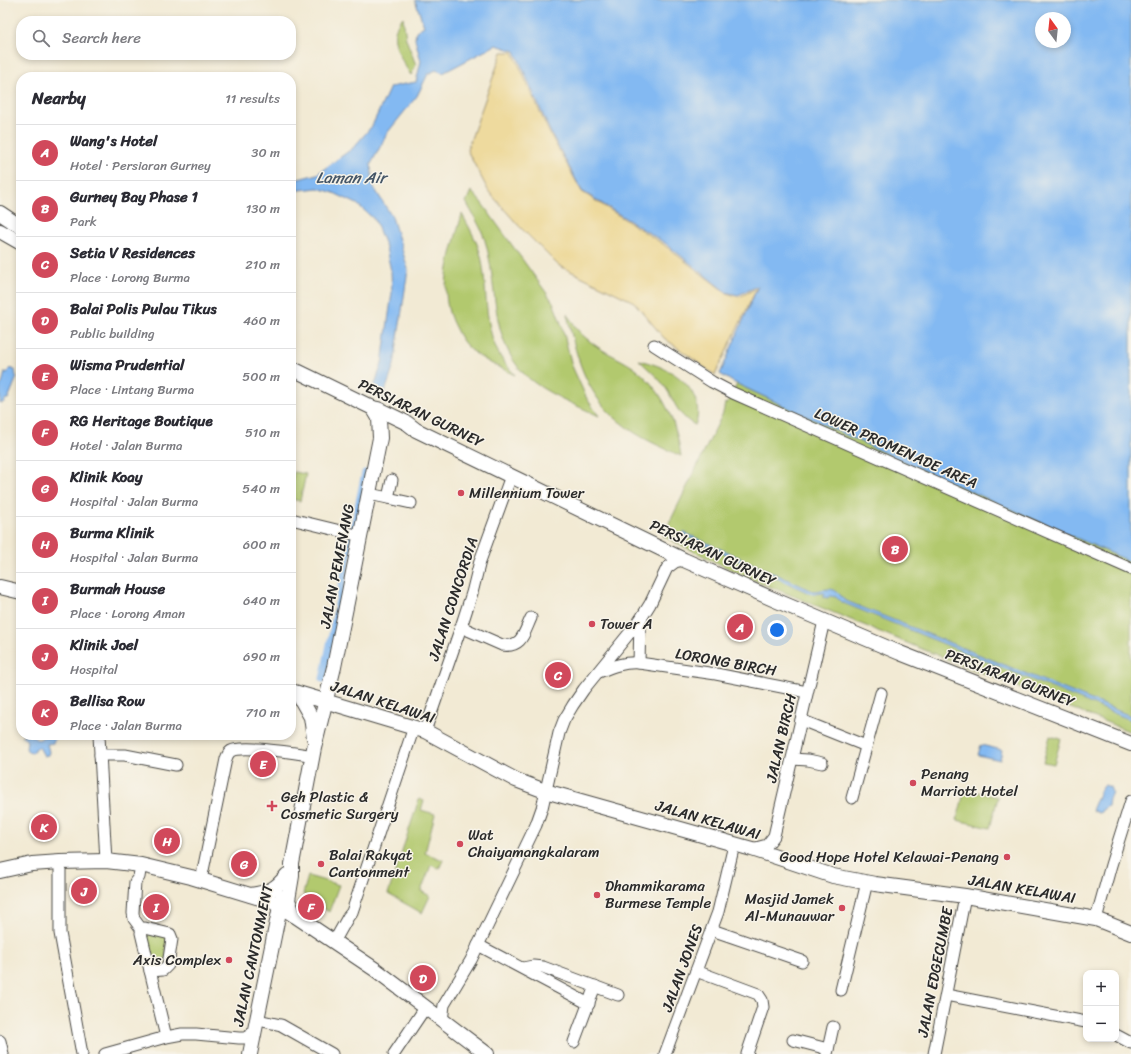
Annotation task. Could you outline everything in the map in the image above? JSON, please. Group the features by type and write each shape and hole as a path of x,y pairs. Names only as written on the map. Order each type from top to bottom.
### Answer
{"main road":[{"path":"0,213 16,224"},
{"path":"3,233 16,226"},
{"path":"3,233 16,240"},
{"name":"PERSIARAN GURNEY","path":"296,370 407,423 416,430 684,560 900,653 1131,744"},
{"name":"JALAN PEMENANG","path":"326,701 354,535 369,494 380,438 379,418 373,408"},
{"path":"380,438 387,429 392,427 400,426 416,430"},
{"path":"0,587 16,591"},
{"name":"JALAN KELAWAI","path":"296,693 420,729 516,780 545,791 752,849 833,876 965,896 1096,919 1131,933"},
{"path":"296,695 311,717 314,752"},
{"name":"JALAN CANTONMENT","path":"249,1054 278,917 279,905 290,870 326,701"},
{"path":"0,871 32,864 60,862 106,861 141,864 201,880 279,905 376,970 486,1054"},
{"path":"250,895 267,892 274,889 290,870"},
{"name":"JALAN CANTONMENT","path":"290,870 292,876 288,900 294,914"}],"street":[{"name":"LOWER PROMENADE AREA","path":"654,345 732,393 1131,569"},
{"name":"JALAN CONCORDIA","path":"334,942 352,912 420,729 461,627 480,561 510,476"},
{"path":"388,498 392,480"},
{"path":"369,494 411,503"},
{"path":"296,520 354,535"},
{"path":"442,1021 444,1005 471,960 536,825 542,808 559,733 573,705 640,620 650,604 666,568 675,562 684,560"},
{"path":"461,627 502,645 509,646 514,645 522,638 531,618"},
{"path":"639,663 640,620"},
{"name":"JALAN BIRCH","path":"752,849 766,845 774,836 824,621"},
{"name":"LORONG BIRCH","path":"597,673 614,665 630,662 716,674 807,692"},
{"path":"852,798 881,693"},
{"path":"801,720 866,746"},
{"path":"99,740 106,861"},
{"path":"201,880 228,753 236,749 314,752"},
{"path":"100,755 125,755 176,765"},
{"path":"792,759 822,763"},
{"path":"1096,919 1131,801"},
{"name":"JALAN JONES","path":"665,1054 718,912 734,845"},
{"path":"60,862 60,938 82,1054"},
{"path":"141,864 138,877 135,882 133,913 134,919 142,930 141,933 166,1037"},
{"path":"841,990 867,882"},
{"name":"JALAN EDGECUMBE","path":"934,1054 965,896"},
{"path":"142,930 145,928 164,932 170,934 172,939 168,965 163,970 150,971"},
{"path":"712,930 802,962"},
{"path":"478,945 589,1004"},
{"path":"523,968 533,966 543,967 618,995"},
{"path":"696,971 734,984 761,996 763,1007 747,1054"},
{"path":"574,1042 595,986"},
{"path":"946,995 1083,1021"},
{"path":"394,1054 425,1008"},
{"path":"105,1054 130,1050 166,1037 196,1034 226,1038 245,1038 256,1026 274,1022 332,1054"},
{"path":"793,1040 827,1052 833,1027"},
{"path":"1119,1037 1131,1043"},
{"path":"226,1038 238,1042 249,1054"},
{"path":"0,1041 3,1054"}],"green space":[{"path":"403,17 406,39 416,65 411,75 402,60 395,42 395,31"},
{"path":"471,191 481,202 553,302 562,326 572,366 587,399 599,416 560,398 541,387 525,375 513,360 505,344 500,327 496,309 489,255 484,237 466,202"},
{"path":"462,214 481,256 488,320 491,332 502,359 515,375 473,352 458,334 450,315 447,301 447,272"},
{"path":"567,314 578,330 591,343 633,367 652,385 672,418 681,456 635,433 606,409 596,396 581,366"},
{"path":"639,360 656,365 672,373 685,383 691,390 697,405 698,415 695,425 684,417 676,407 663,384"},
{"path":"737,384 895,458 1131,562 1131,732 917,647 742,575 663,536 723,413 725,403 727,404"},
{"path":"296,472 306,474 300,501 296,500"},
{"path":"1050,736 1061,739 1054,764 1043,762"},
{"path":"965,789 998,797 990,828 957,820"},
{"path":"419,799 424,801 421,810 435,814 425,853 443,860 439,869 431,865 421,891 430,896 422,913 388,894"},
{"path":"308,876 339,885 329,912 303,894"},
{"path":"145,933 167,935 166,962 155,968"}],"sand":[{"path":"502,52 513,52 549,132 582,192 663,244 726,293 739,297 757,288 715,375 664,338 634,302 558,265 519,226 489,192 467,150"}],"water":[{"name":"Laman Air","path":"415,0 1131,0 1131,562 895,458 733,382 720,374 758,286 738,295 726,292 665,243 582,191 550,131 515,51 496,45 443,73 436,70 428,74 417,96 388,132 371,164 373,186 392,217 408,269 394,365 383,398 372,393 382,363 392,293 391,271 386,248 375,220 357,204 334,193 318,188 296,190 296,180 317,174 353,148 372,126 390,87 416,82 421,61 415,39 416,31 424,26"},
{"path":"10,368 15,370 16,379 8,399 6,399 3,403 0,403 0,386 2,384 5,372 7,373"},
{"path":"683,532 813,591 827,589 834,590 844,600 1131,716 1131,720 841,602 836,597 823,597 825,594 824,593 809,593 682,534"},
{"path":"26,740 54,740 53,743 47,744 49,752 48,755 44,756 39,747 32,753 28,752 26,748"},
{"path":"981,745 1002,750 1000,760 978,755"},
{"path":"1105,785 1110,787 1112,792 1108,806 1098,813 1092,810 1102,787"}],"waterway":[{"path":"323,679 365,473"}],"place":[{"name":"Millennium Tower","path":"461,493"},
{"name":"Gurney Bay Phase 1","path":"895,549"},
{"name":"Tower A","path":"592,624"},
{"name":"Wang's Hotel","path":"740,627"},
{"name":"Setia V Residences","path":"558,675"},
{"name":"Wisma Prudential","path":"263,764"},
{"name":"Penang Marriott Hotel","path":"913,783"},
{"name":"Geh Plastic & Cosmetic Surgery","path":"272,806"},
{"name":"Bellisa Row","path":"44,827"},
{"name":"Burma Klinik","path":"167,841"},
{"name":"Wat Chaiyamangkalaram","path":"460,844"},
{"name":"Good Hope Hotel Kelawai-Penang","path":"1007,857"},
{"name":"Klinik Koay","path":"244,864"},
{"name":"Balai Rakyat Cantonment","path":"321,864"},
{"name":"Klinik Joel","path":"84,891"},
{"name":"Dhammikarama Burmese Temple","path":"597,895"},
{"name":"Burmah House","path":"156,907"},
{"name":"RG Heritage Boutique","path":"311,907"},
{"name":"Masjid Jamek Al-Munauwar","path":"842,908"},
{"name":"Axis Complex","path":"229,960"},
{"name":"Balai Polis Pulau Tikus","path":"423,978"}]}
